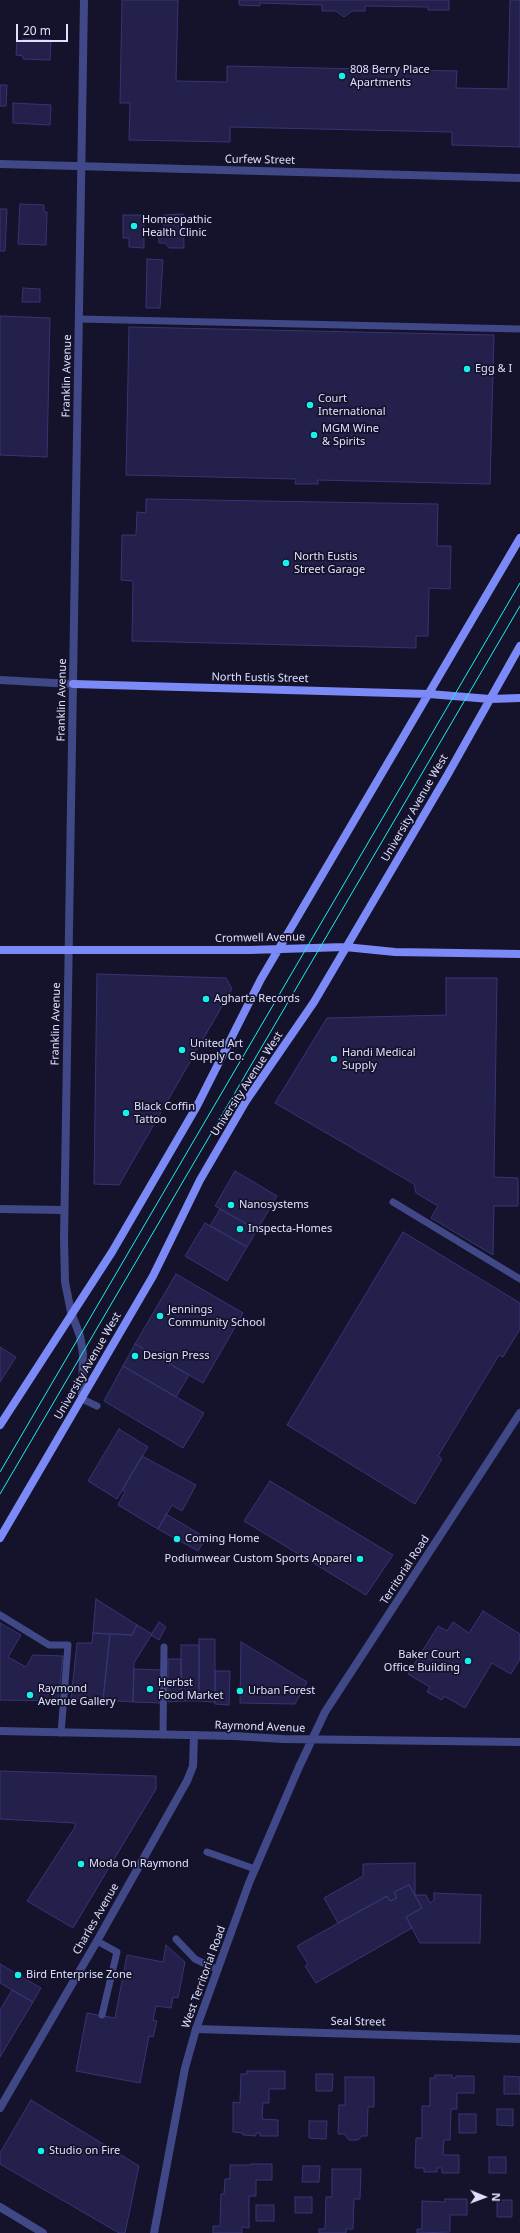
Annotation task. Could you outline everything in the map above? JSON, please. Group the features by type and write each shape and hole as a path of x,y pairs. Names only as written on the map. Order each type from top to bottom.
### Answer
{"main road":[{"path":"0,1425 71,1312 112,1252 197,1106 261,979 520,538"},
{"name":"University Avenue West","path":"0,1538 153,1276 200,1180 246,1102 314,1002 448,774 520,646"},
{"name":"North Eustis Street","path":"73,684 429,694 490,699 520,698"},
{"name":"Cromwell Avenue","path":"0,950 345,947 395,952 520,954"}],"street":[{"name":"Franklin Avenue","path":"82,1399 83,1353 80,1336 71,1312 65,1282 64,1210 80,319 84,0"},
{"name":"Curfew Street","path":"0,164 520,178"},
{"name":"North Eustis Street","path":"0,680 73,684"},
{"path":"0,1209 64,1210"},
{"name":"Territorial Road","path":"312,1740 325,1712 520,1413"},
{"name":"Raymond Avenue","path":"0,1731 194,1735 312,1740 520,1742"},
{"name":"Charles Avenue","path":"0,2108 97,1941 187,1781 193,1766 194,1735"},
{"name":"West Territorial Road","path":"154,2233 185,2068 196,2029 255,1868 312,1740"},
{"name":"Seal Street","path":"196,2029 520,2039"},
{"path":"0,2207 43,2233"}],"lane":[{"path":"80,319 520,329"},
{"path":"393,1202 520,1279"},
{"path":"82,1399 97,1406"},
{"path":"0,1615 49,1645 68,1645 61,1733"},
{"path":"163,1735 164,1647"},
{"path":"208,1852 255,1868"},
{"path":"176,1939 195,1959 218,1970"},
{"path":"97,1941 117,1952 102,2016"}],"building":[{"name":"808 Berry Place Apartments","path":"122,0 178,0 176,81 227,82 227,66 457,71 456,88 508,89 510,0 520,0 520,147 452,145 452,132 230,127 230,142 129,140 130,103 120,103"},
{"path":"239,0 449,0 449,10 428,10 428,7 365,6 365,11 352,11 344,17 336,11 322,11 322,5 260,3 260,6 239,5"},
{"path":"23,39 51,40 50,60 23,59 23,56 16,55 17,41 23,41"},
{"path":"0,85 7,85 6,106 0,106"},
{"path":"13,103 51,105 50,125 13,123"},
{"path":"20,204 44,205 44,212 47,212 46,245 18,244"},
{"path":"0,209 7,209 5,251 0,251"},
{"path":"183,214 184,248 169,248 165,243 159,243 158,230 164,227 164,215"},
{"name":"Homeopathic Health Clinic","path":"123,215 144,215 144,248 129,247 129,238 123,238"},
{"path":"147,259 163,260 160,308 146,308"},
{"path":"23,288 40,289 40,302 22,302"},
{"path":"0,316 50,318 47,457 0,455"},
{"name":"Court International","path":"129,327 494,335 490,484 318,480 318,484 295,484 296,479 126,475"},
{"name":"North Eustis Street Garage","path":"146,499 438,504 437,546 451,546 450,589 429,588 428,636 416,636 416,648 132,641 133,581 121,580 122,535 136,535 137,512 146,513"},
{"path":"97,974 226,978 232,989 119,1185 94,1184"},
{"path":"446,978 497,978 494,1177 518,1178 518,1206 494,1206 493,1255 431,1218 438,1206 416,1193 414,1184 275,1103 327,1018 446,1015"},
{"path":"235,1171 277,1196 257,1230 215,1206"},
{"path":"220,1209 257,1230 247,1247 210,1226"},
{"path":"205,1223 247,1247 227,1281 185,1256"},
{"path":"403,1232 520,1303 520,1329 503,1357 499,1355 438,1456 442,1459 415,1504 287,1425"},
{"path":"176,1274 243,1313 203,1383 135,1344"},
{"path":"135,1344 189,1375 176,1397 123,1366"},
{"path":"0,1347 16,1357 0,1382"},
{"path":"123,1366 204,1413 183,1448 104,1401"},
{"path":"119,1429 148,1447 117,1499 88,1481"},
{"path":"142,1456 196,1485 182,1511 172,1505 158,1529 118,1505 125,1492 122,1490"},
{"path":"270,1481 393,1555 366,1595 244,1521"},
{"path":"166,1514 206,1538 198,1551 158,1529"},
{"path":"96,1599 137,1625 132,1635 93,1633"},
{"name":"Baker Court Office Building","path":"483,1611 520,1634 520,1659 511,1674 492,1663 465,1708 444,1696 442,1700 427,1692 430,1687 408,1674 438,1626 447,1631 453,1622 469,1633"},
{"path":"159,1622 166,1627 159,1640 151,1635"},
{"path":"0,1623 21,1635 8,1657 26,1667 33,1655 63,1656 58,1701 0,1700"},
{"path":"137,1625 152,1634 134,1663 133,1702 103,1700 110,1634 132,1635"},
{"path":"93,1633 110,1634 103,1700 71,1699 77,1643 92,1643"},
{"path":"199,1639 215,1639 215,1702 199,1701"},
{"path":"241,1642 307,1682 295,1704 240,1703"},
{"path":"181,1645 199,1645 199,1701 181,1701"},
{"path":"168,1659 181,1659 181,1701 168,1702"},
{"path":"134,1669 162,1670 161,1703 133,1702"},
{"path":"215,1671 230,1671 229,1705 215,1704"},
{"name":"Moda On Raymond","path":"0,1771 156,1776 156,1789 73,1928 27,1901 75,1827 75,1823 0,1819"},
{"path":"415,1863 415,1895 409,1885 394,1892 397,1898 390,1901 387,1896 338,1923 324,1898 363,1876 363,1864"},
{"path":"409,1885 422,1908 406,1917 412,1928 316,1983 305,1966 308,1964 297,1946 387,1896 390,1901 397,1898 394,1892"},
{"path":"434,1893 481,1895 480,1943 420,1943 406,1917 422,1908 415,1895 426,1895 430,1903 434,1900"},
{"path":"166,1945 185,1962 178,1998 173,1997 171,2008 156,2006 153,2020 157,2021 153,2037 149,2036 140,2083 76,2071 87,2013 115,2018 127,1955 163,1962"},
{"path":"0,1964 41,1988 33,2002 0,1983"},
{"path":"12,1990 33,2002 0,2057 0,2010"},
{"path":"247,2071 285,2071 285,2089 269,2089 269,2103 263,2103 262,2119 278,2120 278,2136 260,2136 260,2133 256,2133 256,2136 243,2135 243,2133 233,2132 233,2102 240,2103 241,2074 247,2074"},
{"path":"316,2074 333,2074 332,2091 316,2091"},
{"path":"435,2075 452,2075 452,2078 456,2078 456,2076 474,2076 474,2093 457,2093 457,2109 451,2109 450,2140 444,2140 443,2155 459,2155 459,2173 442,2173 442,2168 437,2168 437,2172 424,2172 424,2168 415,2168 416,2138 422,2138 422,2106 430,2106 430,2078 435,2078"},
{"path":"504,2076 520,2077 520,2094 504,2094"},
{"path":"345,2077 374,2077 374,2107 368,2107 367,2136 362,2136 358,2140 349,2140 344,2134 338,2134 339,2105 345,2105"},
{"path":"31,2100 139,2166 125,2233 119,2233 0,2164 0,2153"},
{"path":"497,2109 513,2109 513,2126 497,2125"},
{"path":"459,2114 476,2114 476,2133 459,2133"},
{"path":"309,2121 327,2121 326,2139 309,2138"},
{"path":"489,2157 506,2157 506,2173 489,2173"},
{"path":"272,2164 272,2180 256,2180 256,2196 249,2196 249,2228 242,2227 242,2233 213,2233 213,2226 220,2226 221,2194 224,2194 225,2179 230,2179 230,2165"},
{"path":"303,2166 320,2166 319,2182 302,2182"},
{"path":"332,2169 361,2169 360,2199 354,2199 353,2229 346,2229 346,2233 319,2233 319,2229 325,2229 326,2197 332,2197"},
{"path":"295,2197 312,2197 312,2213 295,2213"},
{"path":"445,2199 467,2199 467,2215 450,2215 450,2232 417,2233 417,2229 422,2229 422,2201 445,2202"},
{"path":"497,2200 512,2200 512,2217 497,2217"},
{"path":"256,2205 274,2205 274,2221 256,2221"}],"tram line":[{"path":"0,1472 520,583"},
{"path":"0,1494 520,606"}],"place":[{"name":"808 Berry Place Apartments","path":"342,76"},
{"name":"Homeopathic Health Clinic","path":"134,226"},
{"name":"Egg & I","path":"467,369"},
{"name":"Court International","path":"310,405"},
{"name":"MGM Wine & Spirits","path":"314,435"},
{"name":"North Eustis Street Garage","path":"286,563"},
{"name":"Agharta Records","path":"206,999"},
{"name":"United Art Supply Co.","path":"182,1050"},
{"name":"Handi Medical Supply","path":"334,1059"},
{"name":"Black Coffin Tattoo","path":"126,1113"},
{"name":"Nanosystems","path":"231,1205"},
{"name":"Inspecta-Homes","path":"240,1229"},
{"name":"Jennings Community School","path":"160,1316"},
{"name":"Design Press","path":"135,1356"},
{"name":"Coming Home","path":"177,1539"},
{"name":"Podiumwear Custom Sports Apparel","path":"360,1559"},
{"name":"Baker Court Office Building","path":"468,1661"},
{"name":"Herbst Food Market","path":"150,1689"},
{"name":"Urban Forest","path":"240,1691"},
{"name":"Raymond Avenue Gallery","path":"30,1695"},
{"name":"Moda On Raymond","path":"81,1864"},
{"name":"Bird Enterprise Zone","path":"18,1975"},
{"name":"Studio on Fire","path":"41,2151"}]}
